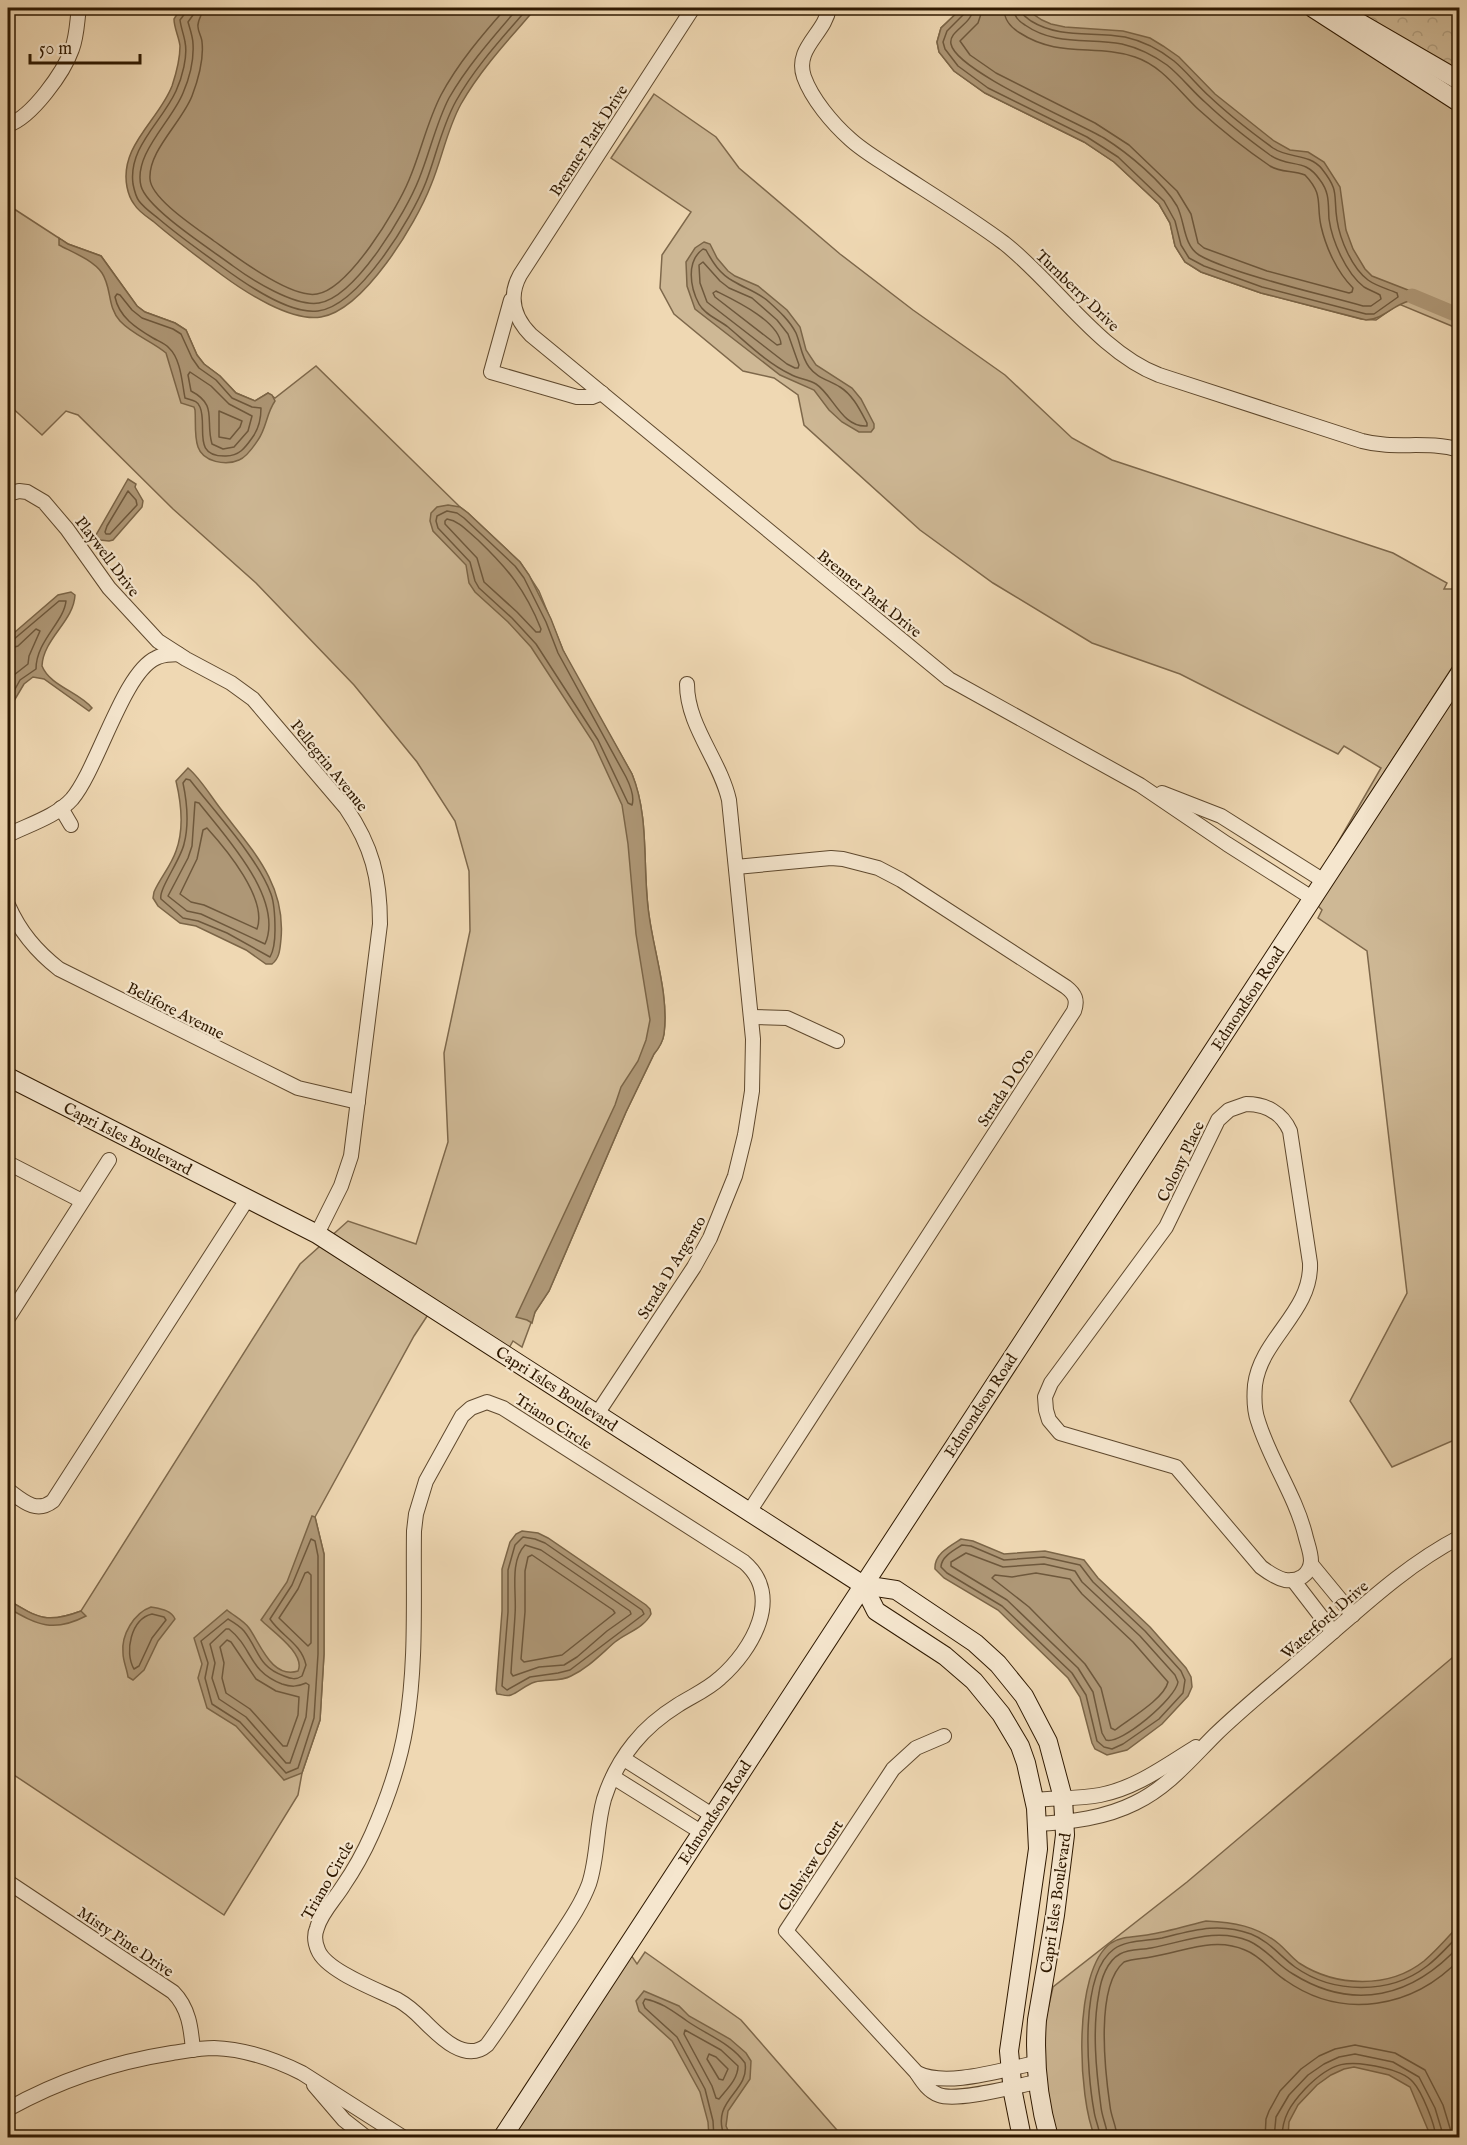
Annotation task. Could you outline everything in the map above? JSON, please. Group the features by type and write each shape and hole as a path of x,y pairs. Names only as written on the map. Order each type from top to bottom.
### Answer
{"street":[{"path":"8,125 20,120 32,109 67,61 73,46 79,8"},
{"name":"Brenner Park Drive","path":"602,393 592,397 577,397 491,372 520,275 693,8"},
{"name":"Turnberry Drive","path":"830,8 806,50 801,64 808,85 832,120 850,139 868,153 1004,244 1110,344 1134,363 1159,375 1362,441 1385,446 1436,445 1458,450"},
{"path":"1313,8 1460,103"},
{"path":"1334,8 1460,81"},
{"name":"Brenner Park Drive","path":"514,292 516,314 524,329 949,679 1140,785 1312,898"},
{"name":"Playwell Drive","path":"8,494 19,491 27,492 44,502 123,604 158,641 178,654"},
{"path":"8,835 61,808 77,792 140,671 155,658 178,654"},
{"name":"Pellegrin Avenue","path":"178,654 231,683 264,711 346,808 357,824 371,853 378,886 380,924 358,1102 348,1169 317,1234"},
{"name":"Edmondson Road","path":"502,2138 1460,672"},
{"name":"Strada D Argento","path":"597,1414 694,1267 710,1238 730,1192 750,1112 754,1059 752,1017 726,788 690,710 687,684"},
{"name":"Brenner Park Drive","path":"1140,785 1221,816 1324,880"},
{"path":"61,808 71,825"},
{"name":"Strada D Oro","path":"736,867 831,858 855,861 878,868 901,880 1066,987 1080,1000 749,1512"},
{"name":"Belifore Avenue","path":"8,905 27,939 36,950 59,969 298,1088 358,1102"},
{"path":"752,1017 787,1018 837,1041"},
{"name":"Capri Isles Boulevard","path":"8,1077 317,1234 863,1585 896,1590 978,1646 1012,1681 1037,1718 1048,1742 1064,1798 1065,1847 1037,2020 1037,2082 1041,2110 1049,2138"},
{"name":"Colony Place","path":"1293,1580 1280,1579 1262,1567 1176,1467 1066,1436 1049,1420 1045,1403 1050,1383 1166,1227 1218,1120 1229,1110 1246,1104 1270,1109 1285,1121 1290,1131 1311,1270 1308,1287 1299,1306 1266,1355 1258,1375 1255,1405 1261,1430 1300,1517 1311,1564 1353,1615"},
{"name":"Capri Isles Boulevard","path":"8,1318 109,1160"},
{"path":"8,1162 82,1201"},
{"path":"8,1490 35,1507 45,1507 53,1501 248,1198"},
{"name":"Triano Circle","path":"492,1403 503,1408 744,1562 754,1573 761,1586 764,1600 763,1614 758,1628 737,1660 712,1685 662,1716 634,1743 614,1777 604,1800 594,1865 577,1910 504,2022 484,2048 470,2052 454,2046 408,2006 354,1979 327,1962 319,1954 315,1939 318,1924 350,1877 372,1834 401,1752 409,1704 416,1514 426,1481 436,1462 462,1416 476,1405 492,1403"},
{"name":"Waterford Drive","path":"1038,1824 1066,1822 1101,1815 1133,1805 1147,1797 1174,1777 1215,1735 1353,1615 1417,1563 1460,1537"},
{"path":"1311,1564 1302,1577 1293,1580 1333,1632"},
{"name":"Capri Isles Boulevard","path":"863,1585 876,1611 958,1667 989,1698 1011,1730 1026,1764 1038,1824 1036,1867 1011,2034 1010,2068 1022,2138"},
{"path":"958,1667 978,1646"},
{"name":"Waterford Drive","path":"1034,1800 1099,1795 1135,1784 1215,1735"},
{"name":"Clubview Court","path":"944,1736 916,1748 893,1769 786,1931 930,2090 945,2097 1037,2082"},
{"path":"624,1758 712,1815"},
{"path":"614,1777 701,1832"},
{"name":"Misty Pine Drive","path":"8,1882 173,1992 185,2008 189,2018 193,2050"},
{"path":"8,2109 86,2074 122,2063 212,2048 250,2053 302,2073 404,2138"},
{"path":"916,2072 932,2079 947,2080 1036,2063"},
{"path":"302,2073 345,2120 367,2138"}],"green space":[{"path":"962,8 1299,8 1459,112 1459,329 1399,304 1376,320 1361,319 1261,293 1201,272 1185,262 1175,246 1170,223 1159,204 1114,162 1084,142 985,93 954,71 939,52 937,42 941,28"},
{"path":"1351,8 1459,8 1459,72 1354,9"},
{"path":"654,94 716,137 739,168 840,254 913,310 1005,375 1072,438 1112,460 1393,553 1447,583 1444,589 1452,589 1459,578 1459,657 1333,851 1381,768 1344,746 1338,754 1180,674 1092,643 993,583 920,530 804,425 798,395 774,378 743,371 674,314 660,288 662,255 691,212 611,158"},
{"path":"8,205 68,244 101,256 137,306 145,312 175,323 186,330 197,355 204,364 220,376 236,393 255,401 268,393 275,398 316,366 460,507 520,562 539,591 575,674 632,774 641,808 647,898 664,1004 663,1039 626,1112 549,1291 535,1312 522,1347 513,1341 509,1348 437,1301 414,1336 315,1517 324,1554 324,1654 320,1720 302,1773 298,1795 224,1915 8,1771 8,1600 43,1617 59,1617 81,1611 300,1264 348,1221 416,1244 448,1142 444,1053 470,931 469,871 455,821 417,762 354,685 256,583 173,509 78,415 66,411 42,435 8,404"},
{"path":"1459,688 1459,1438 1392,1467 1350,1401 1407,1293 1367,951 1318,918 1322,910 1318,906"},
{"path":"1459,1652 1459,2137 1057,2137 1045,2082 1044,2045 1045,2022 1053,1987 1187,1882"},
{"path":"645,1952 741,2020 843,2137 512,2138 631,1955 637,1964"}],"water":[{"path":"184,8 536,8 487,66 461,104 424,202 386,263 354,299 337,311 321,317 309,317 296,315 269,304 232,282 143,214 130,196 126,172 129,159 134,146 172,86 178,66 180,46 174,19"},
{"path":"962,8 1024,8 1051,24 1123,31 1150,38 1163,46 1179,57 1215,94 1274,141 1290,150 1308,152 1324,162 1340,187 1346,230 1353,249 1365,269 1372,276 1413,292 1409,301 1377,318 1366,320 1261,293 1201,272 1185,262 1175,246 1170,223 1159,204 1114,162 1084,142 985,93 954,71 939,52 937,42 941,28"},
{"path":"59,238 68,244 101,256 137,306 145,312 175,323 186,330 197,355 204,364 220,376 236,393 255,401 268,393 272,395 275,401 261,435 245,456 228,463 210,459 201,452 196,438 194,407 181,403 166,353 120,321 113,310 102,273 88,260 59,245"},
{"path":"704,242 710,244 717,258 728,271 758,286 787,310 800,327 806,350 816,365 852,388 861,399 874,424 871,432 859,432 842,422 829,410 814,390 780,375 695,309 687,286 686,262 695,248"},
{"path":"128,479 136,484 135,487 143,501 142,507 113,540 100,540 96,535"},
{"path":"448,505 460,507 468,513 520,562 529,575 551,619 563,650 632,774 641,808 647,898 664,1004 662,1042 626,1112 549,1291 535,1312 532,1323 516,1317 615,1105 621,1087 638,1061 650,1020 636,934 622,805 593,742 531,647 475,592 469,583 466,565 433,531 430,521 431,513 437,507"},
{"path":"71,592 75,595 70,613 47,647 42,666 51,679 92,708 89,711 44,679 33,677 24,684 8,711 8,638 58,595"},
{"path":"188,768 254,853 272,884 281,919 281,939 277,959 272,964 266,964 246,950 196,926 180,923 158,906 153,898 179,843 181,816 176,781"},
{"path":"312,1516 315,1517 324,1554 324,1654 320,1720 302,1773 284,1780 236,1726 207,1708 198,1678 202,1664 194,1638 227,1610 247,1625 274,1665 289,1672 298,1671 299,1664 293,1650 261,1620 287,1582"},
{"path":"522,1531 538,1533 548,1538 646,1605 651,1614 639,1627 615,1642 577,1673 567,1678 535,1682 506,1696 497,1694 496,1690 502,1611 502,1569 510,1542 516,1534"},
{"path":"961,1539 973,1541 1004,1554 1045,1551 1084,1560 1098,1578 1150,1627 1186,1668 1191,1677 1192,1687 1188,1696 1162,1724 1127,1750 1107,1755 1095,1749 1080,1697 1068,1678 998,1610 944,1578 935,1569 940,1555"},
{"path":"8,1600 43,1617 59,1617 81,1611 86,1616 64,1624 46,1625 28,1619 8,1608"},
{"path":"151,1607 168,1612 175,1619 158,1641 144,1670 133,1680 128,1677 124,1659 124,1639 134,1619"},
{"path":"1206,1921 1226,1922 1253,1929 1271,1938 1299,1963 1314,1971 1329,1977 1362,1982 1395,1976 1410,1970 1429,1957 1459,1925 1459,2137 1431,2137 1410,2087 1389,2075 1354,2067 1331,2075 1317,2085 1298,2105 1289,2122 1288,2137 1095,2137 1085,2094 1082,2036 1084,2006 1098,1958 1111,1943 1120,1939"},
{"path":"644,1991 679,2006 689,2016 730,2039 746,2053 751,2061 750,2079 728,2111 726,2126 731,2137 709,2137 708,2122 700,2092 672,2041 639,2011 636,2001"}],"waterway":[{"path":"1412,296 1460,316"}]}
